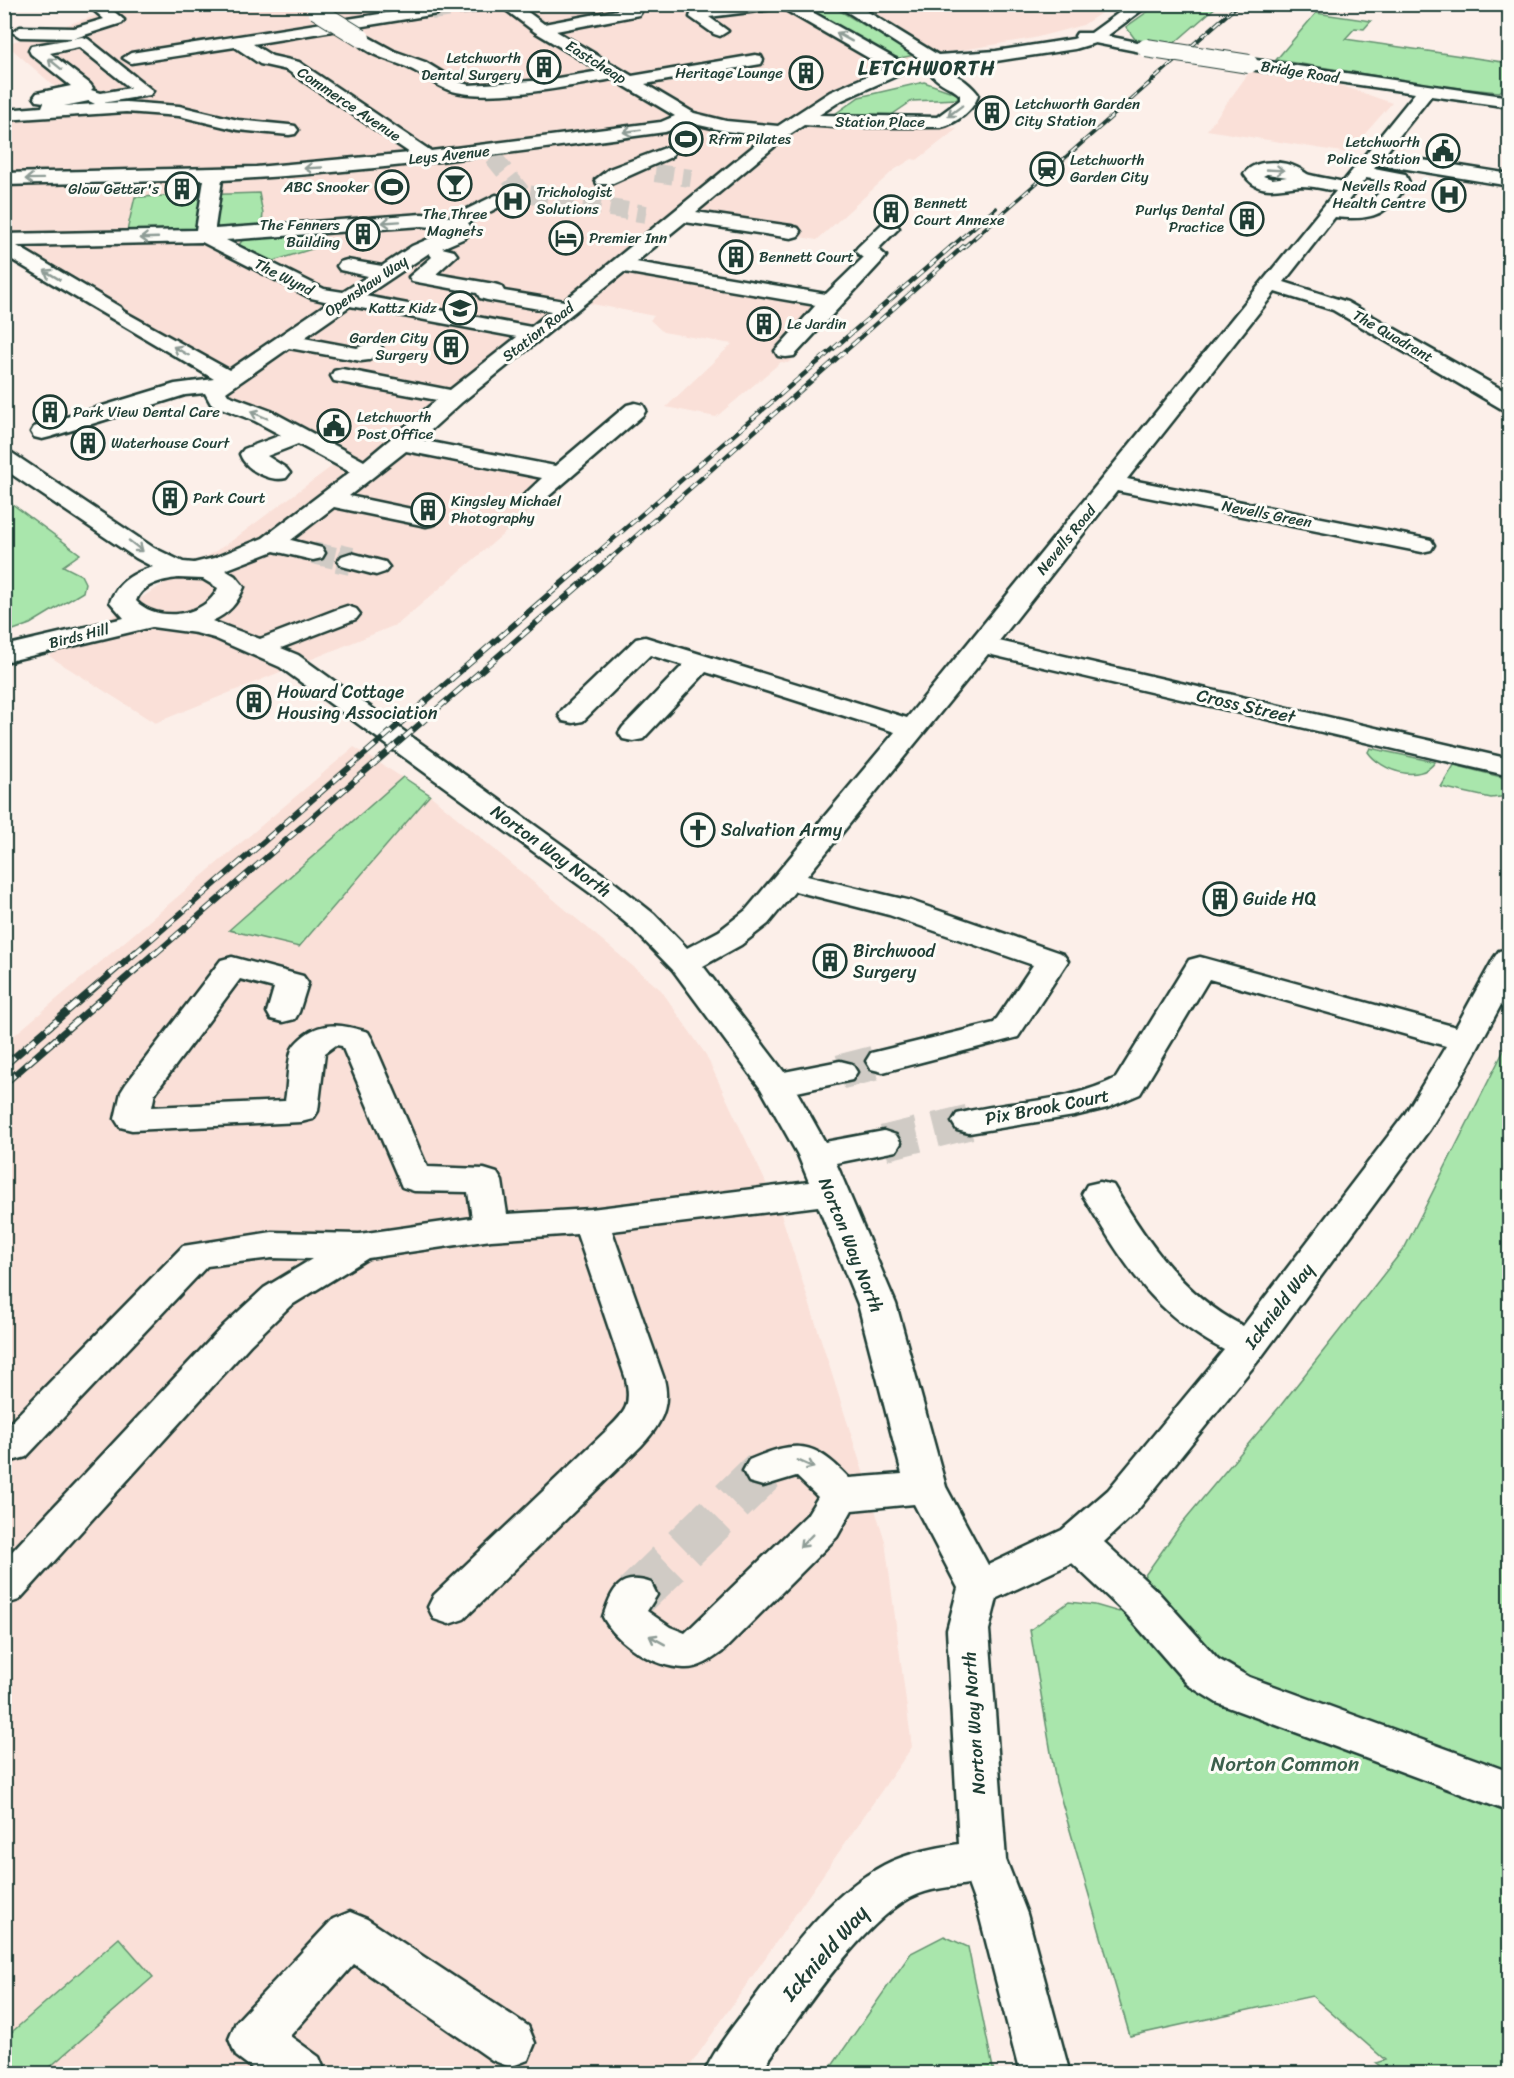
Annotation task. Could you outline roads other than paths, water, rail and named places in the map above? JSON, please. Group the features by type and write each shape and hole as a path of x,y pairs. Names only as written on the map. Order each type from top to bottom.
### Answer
{"street":[{"path":"476,5 482,4"},
{"name":"Eastcheap","path":"506,4 542,29 688,117"},
{"path":"720,31 698,17 698,14 779,4"},
{"path":"786,4 923,71"},
{"path":"843,4 907,41 923,71"},
{"path":"1071,32 1092,39 1142,4"},
{"path":"312,7 388,56 419,66 452,86 469,90 622,78 755,60"},
{"path":"12,35 75,33 116,20 97,8"},
{"path":"131,58 256,36 431,11"},
{"path":"542,29 633,12"},
{"path":"12,35 64,18"},
{"name":"Station Place","path":"802,119 852,88 996,56 1092,39"},
{"name":"Bridge Road","path":"1092,39 1425,92 1509,102"},
{"name":"Commerce Avenue","path":"237,41 266,60 293,66 427,157"},
{"path":"27,112 57,102 84,88 123,75 82,42 37,50 84,88"},
{"name":"Station Place","path":"802,119 834,122 941,122 968,102 969,94 960,86 923,71"},
{"name":"Nevells Road","path":"684,963 730,938 757,917 982,645 1425,92"},
{"path":"27,112 126,107 179,111 238,125 289,130"},
{"path":"688,117 726,126 781,132"},
{"name":"Leys Avenue","path":"4,179 214,174 490,154 665,127 688,117"},
{"name":"Station Road","path":"187,570 224,562 272,543 402,443 454,397 568,308 781,132 802,119"},
{"path":"339,166 357,144 388,131"},
{"path":"604,180 664,153"},
{"path":"1367,165 1509,180"},
{"path":"1330,211 1365,214 1376,211 1400,182 1398,178 1367,165"},
{"path":"629,168 655,173"},
{"path":"207,236 205,227 214,174"},
{"path":"691,178 719,184"},
{"path":"1296,181 1349,188"},
{"path":"4,240 207,236 422,220 454,223 496,201"},
{"path":"653,215 791,232"},
{"name":"Openshaw Way","path":"226,382 419,250 461,232 462,228 454,223"},
{"path":"786,351 876,256 865,251 889,228"},
{"name":"The Wynd","path":"207,236 216,243 318,294 378,307 535,334"},
{"path":"4,246 218,373 226,382"},
{"path":"378,307 447,255 419,250"},
{"path":"619,265 831,301"},
{"path":"347,266 386,273"},
{"path":"419,277 494,290 487,294 568,308"},
{"name":"The Quadrant","path":"1270,285 1298,291 1340,306 1509,404"},
{"path":"284,341 361,355 371,348"},
{"path":"342,376 454,397"},
{"path":"42,432 183,389 226,382"},
{"path":"226,382 214,390 219,399 263,416 366,471"},
{"path":"535,496 635,410"},
{"path":"278,473 253,458 252,454 301,435"},
{"path":"402,443 560,474"},
{"name":"Norton Way North","path":"4,458 162,564 212,573 225,579 239,610 280,652 604,889 643,921 684,963 776,1085 815,1155 877,1304 926,1486 979,1588 968,1630 983,1860 1003,1914 1045,2073"},
{"name":"Nevells Green","path":"1111,483 1422,545"},
{"path":"330,499 426,519"},
{"path":"94,520 129,573 123,602 127,609 159,620"},
{"path":"272,543 313,552"},
{"name":"Station Road","path":"230,592 264,557 272,543"},
{"path":"351,561 376,567"},
{"name":"Birds Hill","path":"6,653 39,634 127,591 142,579 187,570"},
{"name":"Birds Hill","path":"6,653 159,620 189,619 207,614 222,606 230,592"},
{"path":"280,652 347,614"},
{"name":"Norton Way North","path":"159,620 198,625 280,652"},
{"path":"573,715 645,645 913,729"},
{"name":"Cross Street","path":"982,645 1509,768"},
{"path":"633,733 700,662"},
{"path":"788,880 900,908 1052,961 1006,1030 883,1061"},
{"name":"Icknield Way","path":"979,1588 1077,1542 1122,1501 1249,1346 1417,1122 1443,1081 1509,958"},
{"path":"283,1012 292,982 232,967 138,1092 132,1119 302,1111 309,1049 323,1036 336,1033 356,1039 414,1179 484,1181 491,1228"},
{"name":"Pix Brook Court","path":"969,1122 1074,1104 1117,1093 1128,1086 1200,967 1464,1040"},
{"path":"776,1085 840,1072"},
{"path":"815,1155 884,1143"},
{"path":"12,1446 196,1255 272,1245 359,1247 491,1228 591,1221 830,1192"},
{"path":"1100,1194 1129,1242 1169,1292 1208,1324 1249,1346"},
{"path":"449,1607 643,1418 650,1393 591,1221"},
{"path":"4,1588 245,1327 276,1297 359,1247"},
{"path":"763,1471 784,1461 800,1459 814,1467 840,1494"},
{"path":"840,1494 926,1486"},
{"path":"636,1595 629,1602 624,1617 642,1632 675,1650 692,1650 707,1640 822,1526 840,1494"},
{"path":"1077,1542 1143,1604 1203,1672 1233,1690 1509,1792"},
{"name":"Icknield Way","path":"729,2073 823,1950 877,1894 903,1878 983,1860"},
{"path":"301,2073 254,2039 350,1934 510,2043"}],"tunnel":[{"path":"431,11 476,5"},
{"path":"493,157 522,193 646,214"},
{"path":"655,173 691,178"},
{"path":"313,553 345,560"},
{"path":"338,558 351,561"},
{"path":"840,1072 883,1061"},
{"path":"884,1143 969,1122"},
{"path":"636,1595 763,1471"}],"railway":[{"path":"963,248 1239,4"},
{"path":"950,248 996,208"},
{"path":"589,560 952,246"},
{"path":"609,560 964,246"},
{"path":"134,954 591,558"},
{"path":"155,954 611,558"},
{"path":"4,1066 136,952"},
{"path":"4,1084 156,952"}],"place":[{"name":"Letchworth Dental Surgery","path":"544,67"},
{"name":"Heritage Lounge","path":"806,73"},
{"name":"Letchworth Garden City Station","path":"992,113"},
{"name":"Rfrm Pilates","path":"686,139"},
{"name":"Letchworth Police Station","path":"1443,151"},
{"name":"Letchworth Garden City","path":"1047,169"},
{"name":"The Three Magnets","path":"455,184"},
{"name":"ABC Snooker","path":"392,187"},
{"name":"Glow Getter's","path":"182,189"},
{"name":"Nevells Road Health Centre","path":"1449,195"},
{"name":"Trichologist Solutions","path":"513,201"},
{"name":"Bennett Court Annexe","path":"891,212"},
{"name":"Purlys Dental Practice","path":"1247,219"},
{"name":"The Fenners Building","path":"363,234"},
{"name":"Premier Inn","path":"566,238"},
{"name":"Bennett Court","path":"736,257"},
{"name":"Kattz Kidz","path":"460,308"},
{"name":"Le Jardin","path":"764,324"},
{"name":"Garden City Surgery","path":"451,347"},
{"name":"Park View Dental Care","path":"50,412"},
{"name":"Letchworth Post Office","path":"334,426"},
{"name":"Waterhouse Court","path":"88,443"},
{"name":"Park Court","path":"170,498"},
{"name":"Kingsley Michael Photography","path":"428,510"},
{"name":"Howard Cottage Housing Association","path":"254,702"},
{"name":"Salvation Army","path":"698,830"},
{"name":"Guide HQ","path":"1220,899"},
{"name":"Birchwood Surgery","path":"830,961"}],"district":[{"name":"LETCHWORTH","path":"927,68"}],"park label":[{"name":"Norton Common","path":"1285,1764"}]}
